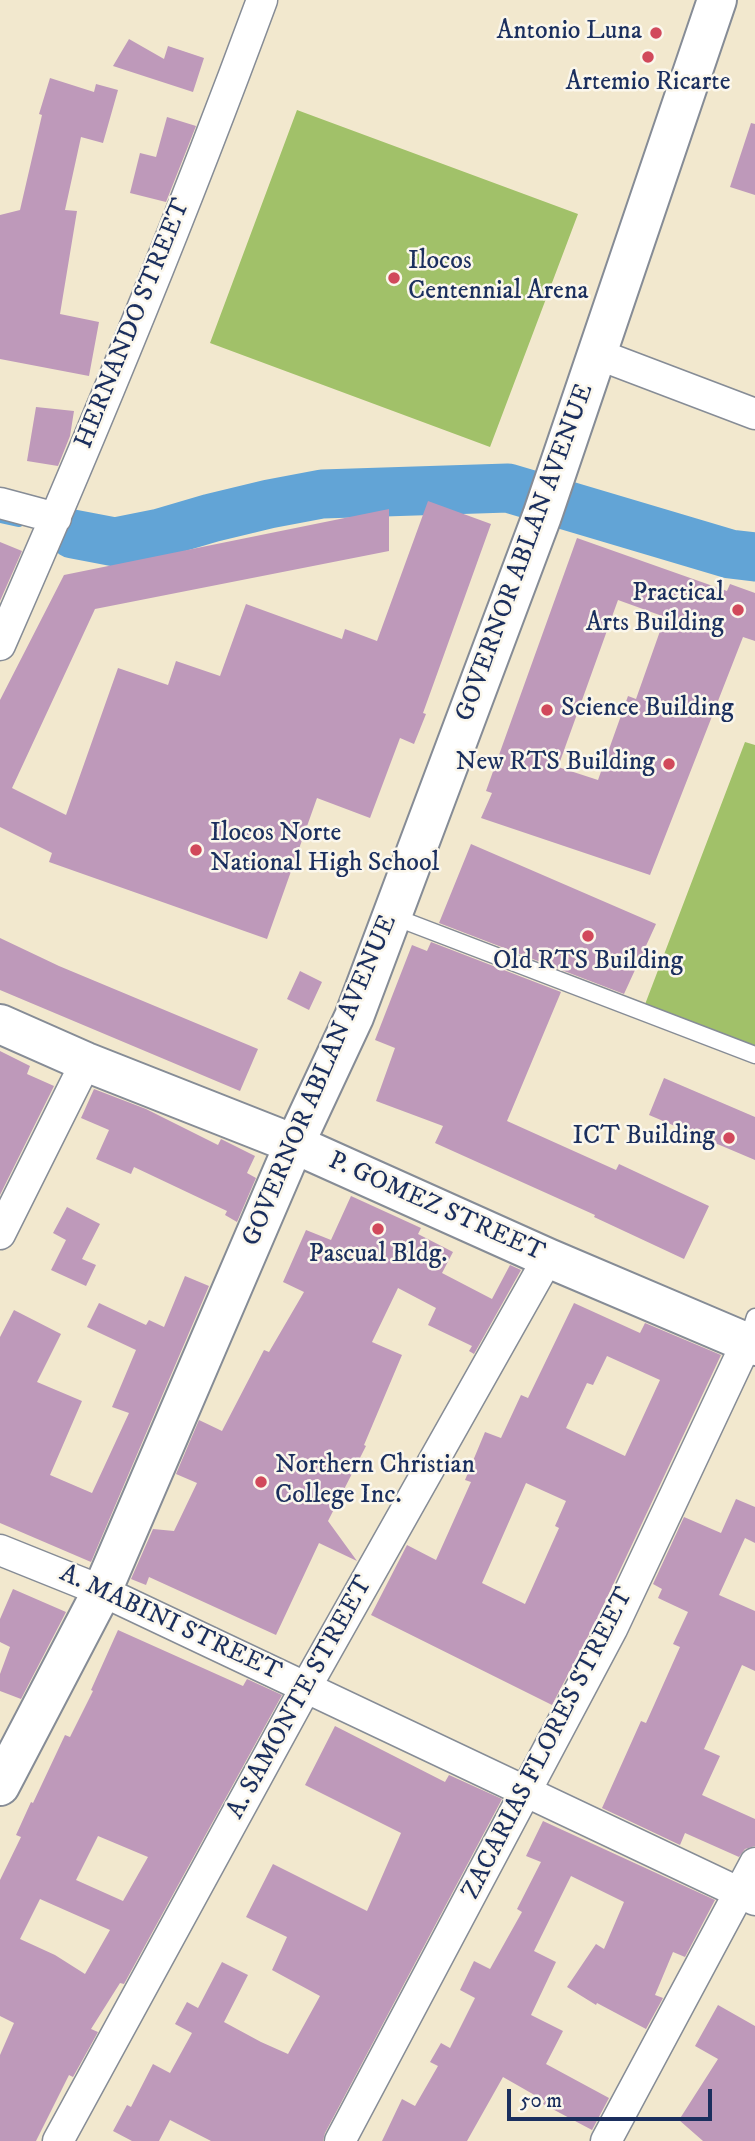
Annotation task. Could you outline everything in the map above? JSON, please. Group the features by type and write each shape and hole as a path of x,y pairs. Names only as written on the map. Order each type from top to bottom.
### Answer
{"main road":[{"name":"GOVERNOR ABLAN AVENUE","path":"0,1786 102,1591 294,1144 354,1017 548,501 717,0"},
{"name":"P. GOMEZ STREET","path":"0,1024 86,1062 294,1144 548,1258 752,1335"}],"street":[{"name":"HERNANDO STREET","path":"0,645 56,518 221,109 262,0"},
{"path":"597,354 755,414"},
{"path":"0,503 56,518"},
{"path":"0,1234 86,1062"},
{"name":"A. SAMONTE STREET","path":"58,2141 306,1687 548,1258"},
{"name":"ZACARIAS FLORES STREET","path":"340,2141 611,1629 752,1335"},
{"name":"A. MABINI STREET","path":"0,1550 102,1591 747,1897"},
{"path":"606,2141 747,1897 755,1863"}],"lane":[{"path":"392,916 755,1055"}],"green space":[{"name":"Ilocos Centennial Arena","path":"297,110 578,214 490,447 210,343"},
{"path":"745,742 755,745 755,1047 644,1007"}],"building":[{"path":"129,39 164,59 168,46 204,58 193,92 113,66"},
{"path":"50,78 94,92 96,84 118,90 103,143 81,137 65,210 77,211 60,314 99,322 89,376 0,359 0,215 20,210 42,115 39,114"},
{"path":"167,117 196,126 166,202 130,193 140,153 156,157"},
{"path":"751,123 755,124 755,195 730,187"},
{"path":"36,407 74,411 70,436 58,466 27,461"},
{"path":"428,501 491,524 423,713 426,714 414,744 400,738 370,818 317,798 267,939 49,862 52,853 0,827 0,700 64,575 389,509 389,551 95,609 12,788 66,815 118,668 168,685 176,661 220,676 246,604 342,639 345,629 377,641"},
{"path":"577,538 727,591 730,584 755,593 755,641 743,637 650,875 481,818 492,793 486,791","holes":["618,600 665,617 636,699 628,696 598,780 558,767"]},
{"path":"0,542 22,551 0,601"},
{"path":"471,844 656,924 624,994 439,923"},
{"path":"0,938 59,966 258,1049 240,1091 0,990"},
{"path":"431,942 561,992 507,1121 616,1170 619,1164 709,1206 684,1259 594,1217 595,1215 435,1143 443,1126 376,1101 395,1048 375,1040 412,945 427,951"},
{"path":"300,971 322,982 309,1010 287,999"},
{"path":"0,1051 30,1066 27,1074 54,1086 0,1195"},
{"name":"ICT Building","path":"664,1078 755,1117 755,1160 649,1115"},
{"path":"94,1089 146,1109 218,1145 221,1139 255,1156 247,1173 256,1178 237,1222 225,1215 227,1211 134,1167 131,1174 96,1159 109,1130 81,1118"},
{"name":"Northern Christian College Inc.","path":"351,1196 421,1228 418,1234 453,1252 442,1273 492,1299 510,1265 521,1270 474,1354 469,1351 472,1346 428,1325 436,1308 398,1288 372,1342 402,1355 364,1445 366,1446 328,1521 357,1561 319,1543 276,1635 149,1577 146,1585 131,1579 153,1529 174,1531 197,1483 176,1474 199,1420 222,1431 264,1350 269,1352 304,1292 283,1282 306,1230 331,1240"},
{"path":"67,1207 100,1224 82,1259 96,1265 86,1286 51,1270 66,1240 53,1233"},
{"path":"185,1276 209,1286 91,1562 0,1523 0,1337 14,1310 61,1334 37,1382 82,1401 50,1475 92,1493 129,1413 112,1407 136,1350 87,1327 99,1303 146,1325 149,1320 164,1327"},
{"path":"574,1303 640,1333 645,1323 721,1355 596,1621 552,1705 371,1615 407,1545 436,1560 471,1482 465,1480 485,1432 501,1438 521,1395 528,1398","holes":["607,1356 660,1380 625,1456 566,1428 587,1383 593,1385","526,1483 566,1501 555,1526 559,1528 525,1604 482,1583"]},
{"path":"736,1499 755,1507 755,1543 745,1538 719,1595 755,1611 755,1671 742,1665 704,1749 720,1756 702,1795 755,1819 755,1846 745,1849 739,1857 685,1833 680,1845 602,1808 641,1721 646,1723 680,1647 673,1644 688,1612 658,1598 662,1589 653,1584 684,1517 721,1533"},
{"path":"13,1589 66,1612 21,1699 0,1691 0,1674 10,1647 0,1642 0,1619"},
{"path":"118,1630 243,1686 247,1679 282,1695 124,1984 120,1983 91,2029 98,2032 73,2077 69,2075 36,2141 0,2141 0,2055 14,2023 0,2016 0,1880 21,1837 16,1835 31,1802 33,1803 65,1735 70,1737 93,1691 91,1690","holes":["98,1836 148,1857 123,1901 76,1880","40,1899 110,1930 85,1974 55,1955 20,1939"]},
{"path":"335,1726 445,1782 449,1775 502,1799 323,2141 211,2141 170,2120 159,2141 132,2141 113,2131 127,2105 131,2107 153,2064 170,2073 192,2033 175,2024 187,2002 198,2008 222,1962 248,1975 224,2022 288,2054 320,1996 272,1970 287,1937 246,1917 273,1864 367,1911 401,1833 305,1785"},
{"path":"543,1821 715,1900 685,1957 673,1952 655,1995 663,1998 646,2029 597,2003 596,2005 567,1987 596,1944 604,1949 624,1902 571,1876 534,1951 556,1962 531,2015 563,2031 546,2064 609,2098 592,2130 543,2104 545,2101 503,2077 467,2141 382,2141 402,2099 415,2106 438,2066 430,2062 441,2043 450,2048 475,1998 460,1990 474,1961 490,1969 522,1912 517,1909 541,1862 526,1856"},
{"path":"718,2005 755,2026 755,2141 703,2141 679,2120 718,2059 695,2046"}],"waterway":[{"path":"73,534 115,542 269,504 322,494 508,488 730,554 755,557"},
{"path":"0,519 19,523"}],"place":[{"name":"Antonio Luna","path":"656,33"},
{"name":"Artemio Ricarte","path":"648,57"},
{"name":"Ilocos Centennial Arena","path":"394,278"},
{"name":"Practical Arts Building","path":"738,610"},
{"name":"Science Building","path":"547,710"},
{"name":"New RTS Building","path":"669,764"},
{"name":"Ilocos Norte National High School","path":"196,850"},
{"name":"Old RTS Building","path":"588,936"},
{"name":"ICT Building","path":"729,1138"},
{"name":"Pascual Bldg.","path":"378,1229"},
{"name":"Northern Christian College Inc.","path":"261,1482"}]}
